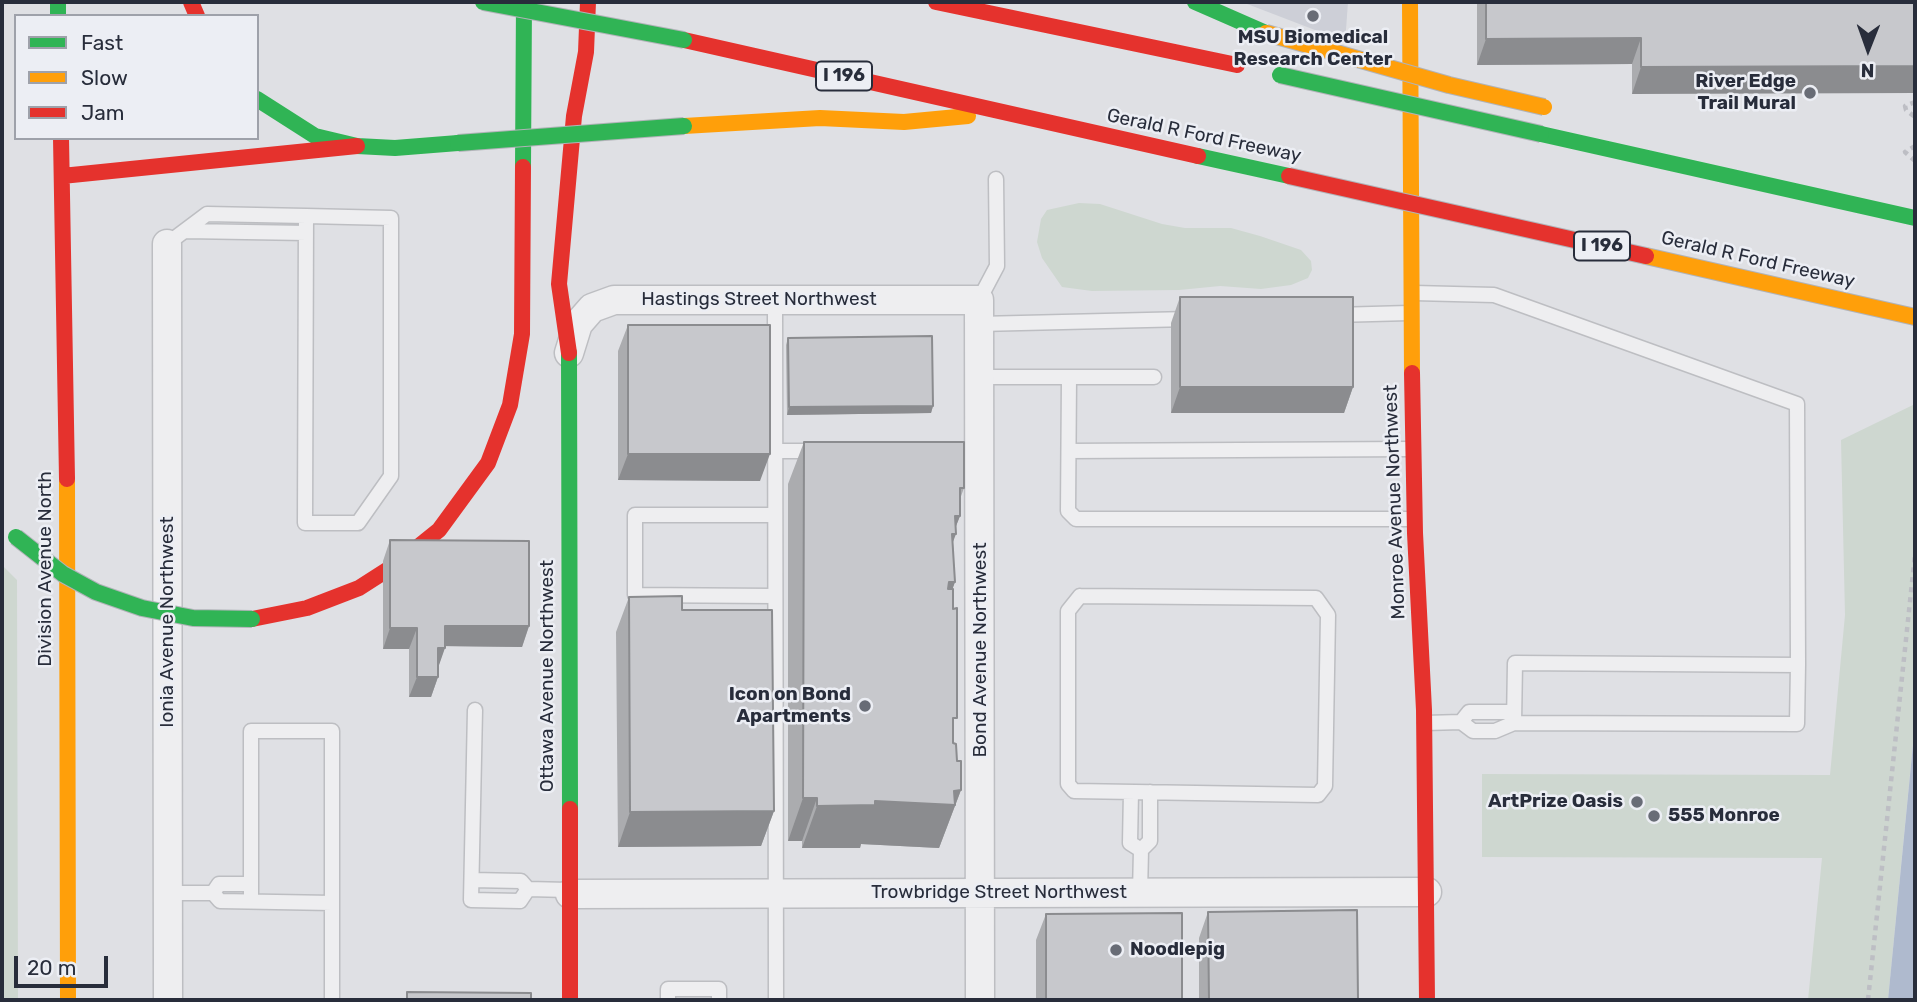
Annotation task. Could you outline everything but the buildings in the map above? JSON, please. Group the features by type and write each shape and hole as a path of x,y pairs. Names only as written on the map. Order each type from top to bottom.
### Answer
{"main road":[{"name":"Gerald R Ford Freeway","path":"483,2 684,40 1915,317"},
{"path":"2,523 63,574 96,592 142,608 193,618 253,619 306,608 359,588 398,563 439,530 472,489 488,463 507,415 519,368 522,334 524,2"},
{"name":"Ottawa Avenue Northwest","path":"570,1000 569,353 559,284 574,116 586,52 588,2"},
{"path":"936,2 1237,65"},
{"path":"1195,2 1266,33 1449,85 1550,108"},
{"name":"Monroe Avenue Northwest","path":"1410,2 1413,449 1424,723 1427,1000"},
{"path":"1280,75 1915,218"},
{"path":"259,100 305,131 357,146"},
{"path":"62,176 357,146 394,148 820,118 904,122 1003,113"},
{"path":"1598,132 1612,149"},
{"name":"Division Avenue North","path":"62,140 67,379 68,1000"}],"street":[{"name":"Ionia Avenue Northwest","path":"168,1000 176,238"},
{"name":"Hastings Street Northwest","path":"569,353 578,324 593,308 614,300 775,300 979,312"},
{"name":"Bond Avenue Northwest","path":"979,312 980,1000"},
{"name":"Trowbridge Street Northwest","path":"570,892 1427,892"}],"lane":[{"path":"996,179 997,266 979,312 1200,318"},
{"path":"176,238 207,214 306,215 391,218 391,476 358,523 305,523 306,215"},
{"path":"176,238 306,233"},
{"path":"1411,293 1494,295 1797,404 1797,724 1514,717 1495,731 1473,731 1461,722 1424,723"},
{"path":"775,300 776,1000"},
{"path":"1325,315 1411,313"},
{"path":"979,377 1154,377"},
{"path":"1069,378 1068,511 1076,519 1415,519"},
{"path":"1069,451 1413,449"},
{"path":"775,451 828,451"},
{"path":"774,596 635,595 635,515 775,515"},
{"path":"1080,596 1316,598 1328,615 1325,786 1318,795 1150,792 1074,791 1068,784 1068,611 1080,596"},
{"path":"1514,717 1515,663 1798,665"},
{"path":"475,710 472,880 521,881 528,889 570,892"},
{"path":"251,901 250,732 332,731 332,1000"},
{"path":"1131,792 1130,843 1141,850"},
{"path":"1140,892 1141,850 1150,841 1150,792"},
{"path":"214,893 219,884 251,884"},
{"path":"168,893 214,893"},
{"path":"214,893 220,901 332,902"},
{"path":"667,1000 667,989 719,995"}],"path":[{"path":"1915,102 1905,106 1915,117"},
{"path":"1915,146 1905,152 1915,161"},
{"path":"1868,1000 1915,554"}],"shaded area":[{"name":"MSU Biomedical Research Center","path":"1242,2 1348,2 1346,30 1341,40"},
{"path":"1079,203 1100,204 1162,224 1185,228 1231,228 1260,236 1301,250 1311,261 1312,270 1308,278 1291,285 1261,289 1220,286 1179,290 1092,291 1062,287 1042,258 1037,242 1041,219 1047,210"},
{"path":"1915,404 1915,723 1888,1000 1808,1000 1822,858 1482,857 1482,774 1830,775 1845,615 1841,440"},
{"path":"2,565 17,580 18,1000 2,1000"}],"water":[{"path":"1915,724 1915,1000 1888,1000"}],"traffic: fast":[{"path":"58,2 58,14"},
{"path":"483,2 684,40"},
{"path":"523,167 524,2"},
{"path":"1195,2 1266,33"},
{"path":"1280,75 1541,134"},
{"path":"259,100 315,136 357,146 395,148 458,143"},
{"path":"458,143 684,126"},
{"path":"1541,134 1915,218"},
{"path":"1198,156 1289,176"},
{"path":"569,353 570,809"},
{"path":"16,537 63,574 96,592 142,608 193,618 252,619"}],"traffic: slow":[{"path":"1410,2 1412,373"},
{"path":"1266,33 1449,85 1544,107"},
{"path":"684,126 820,118 904,122 968,116"},
{"path":"1646,256 1915,317"},
{"path":"67,479 68,1000"}],"traffic: jam":[{"path":"191,2 196,14"},
{"path":"569,353 559,284 574,116 586,52 588,2"},
{"path":"936,2 1237,65"},
{"path":"684,40 1198,156"},
{"path":"61,140 67,479"},
{"path":"62,176 357,146"},
{"path":"252,619 307,608 359,588 398,563 439,530 488,463 510,405 522,334 523,167"},
{"path":"1289,176 1646,256"},
{"path":"1412,373 1415,533 1424,710 1427,1000"},
{"path":"570,809 570,1000"}],"place":[{"name":"MSU Biomedical Research Center","path":"1313,16"},
{"name":"River Edge Trail Mural","path":"1810,93"},
{"name":"Icon on Bond Apartments","path":"865,706"},
{"name":"ArtPrize Oasis","path":"1637,802"},
{"name":"555 Monroe","path":"1654,816"},
{"name":"Noodlepig","path":"1116,950"}]}
